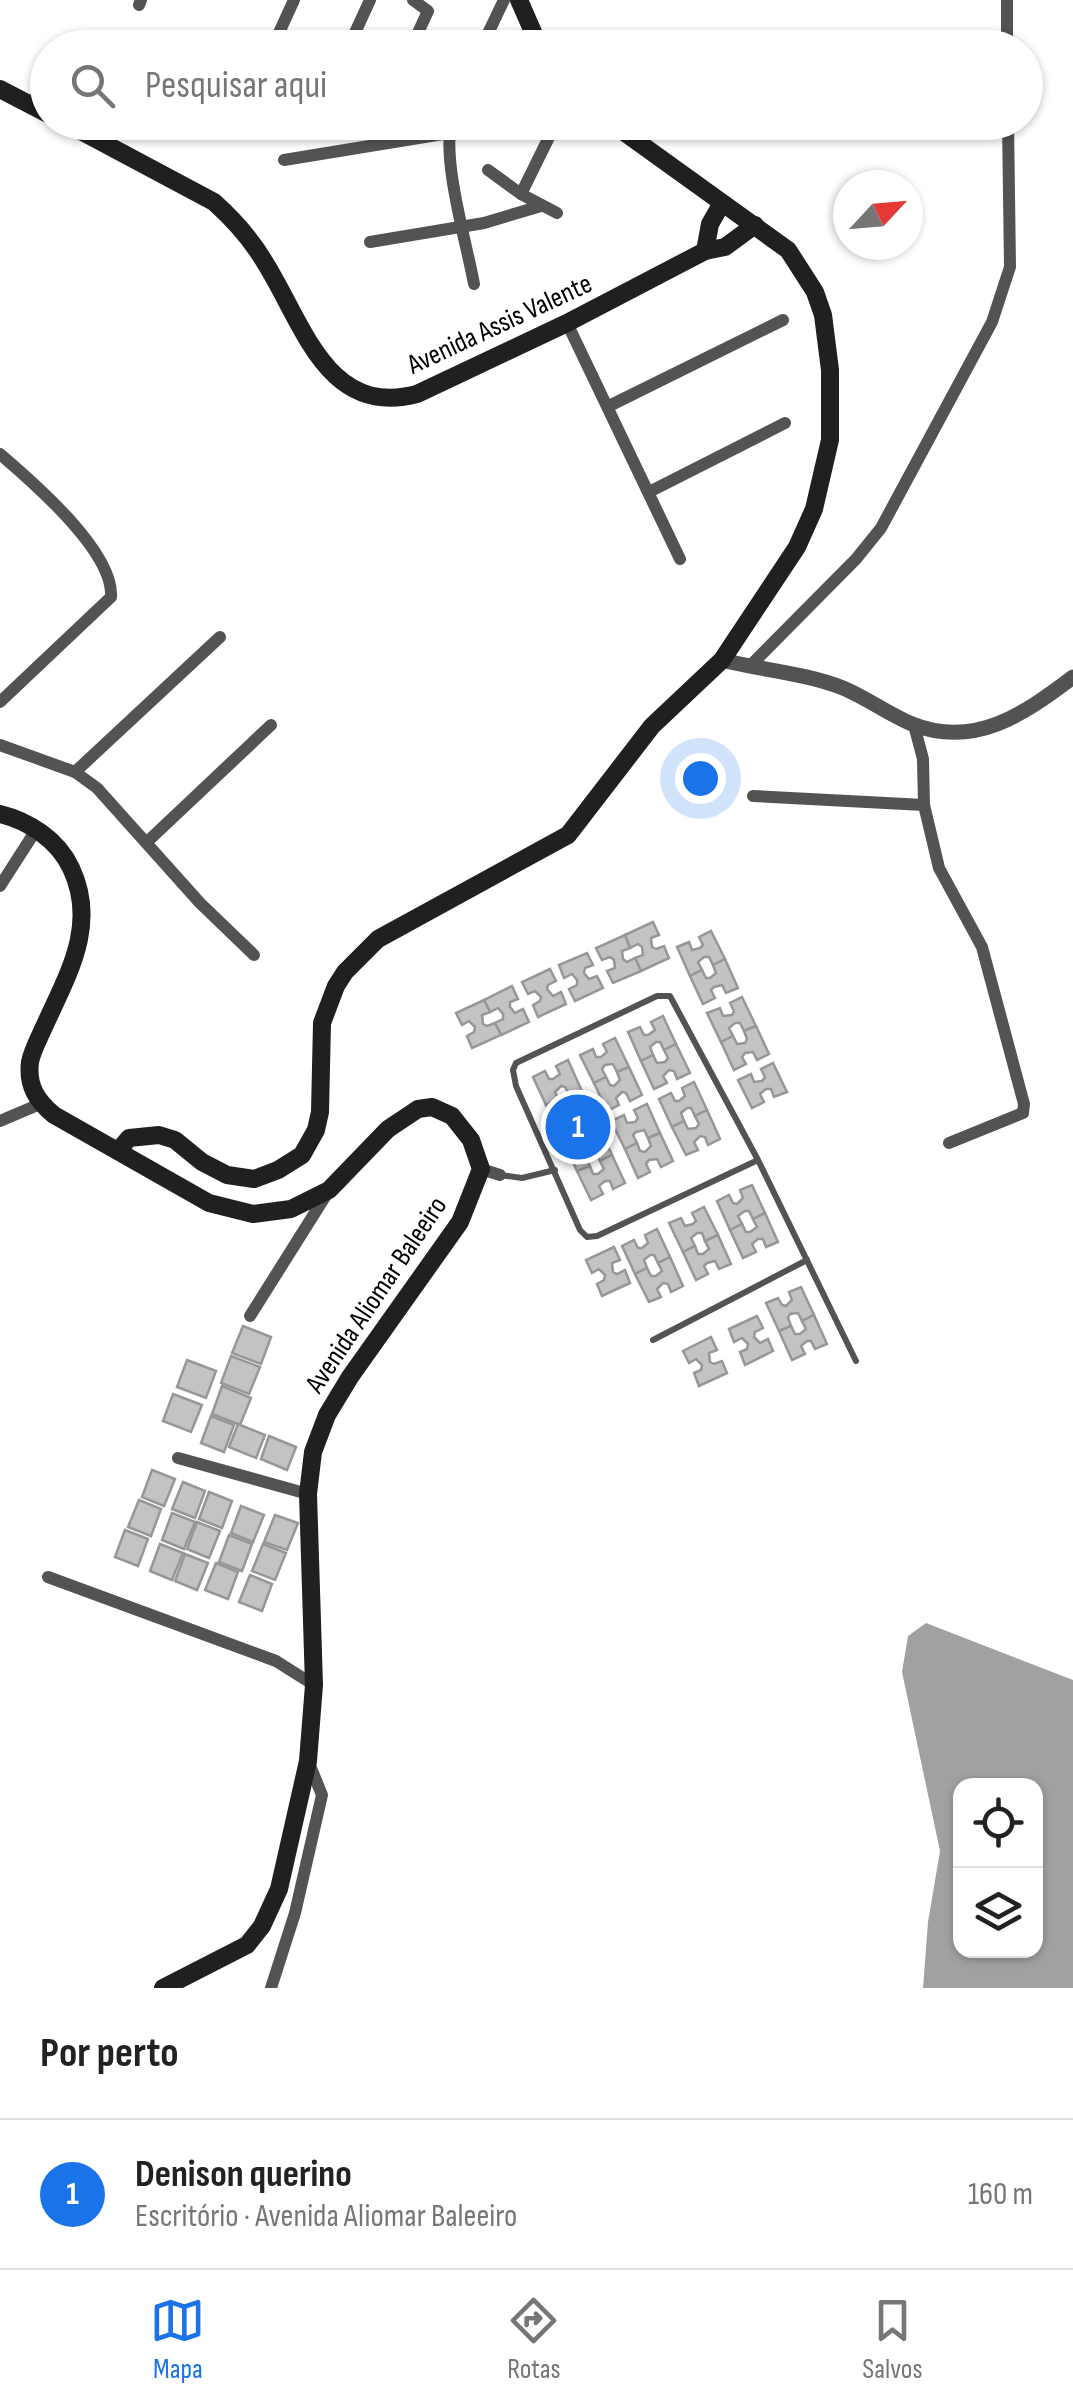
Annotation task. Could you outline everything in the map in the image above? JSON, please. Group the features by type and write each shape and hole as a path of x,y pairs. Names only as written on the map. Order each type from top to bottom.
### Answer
{"main road":[{"path":"518,0 532,30"},
{"path":"0,89 30,105"},
{"name":"Avenida Assis Valente","path":"98,140 214,202 256,250 326,365 350,390 367,396 398,399 417,394 567,324 705,251 724,248 756,225"},
{"path":"129,1146 159,1135 175,1140 202,1162 227,1175 254,1180 302,1155 316,1130 320,1112 322,1023 336,986 346,972 378,939 568,835 652,726 722,660 797,548 814,509 830,440 830,370 823,314 815,292 788,250 635,140"},
{"path":"705,251 710,224 722,203"},
{"path":"0,814 19,819 36,830 67,860 78,882 83,907 84,924 76,958 30,1061 33,1092 40,1104 100,1140 129,1146 209,1203 236,1212 292,1209 329,1190 388,1129 418,1108 432,1107 452,1116 471,1140 481,1168"},
{"name":"Avenida Aliomar Baleeiro","path":"163,1988 247,1945 256,1936 279,1889 308,1761 314,1684 308,1494 313,1452 327,1416 350,1376 460,1222 481,1168"}],"street":[{"path":"280,30 294,0"},
{"path":"356,30 370,0"},
{"path":"412,0 428,10 419,30"},
{"path":"490,30 504,0"},
{"path":"1006,0 1007,30"},
{"path":"284,160 388,140"},
{"path":"452,140 462,225 474,284"},
{"path":"521,194 548,140"},
{"path":"748,667 882,528 992,322 1010,266 1008,140"},
{"path":"488,170 557,213"},
{"path":"370,242 484,224 541,206"},
{"path":"609,406 783,320"},
{"path":"567,324 680,559"},
{"path":"649,492 785,423"},
{"path":"0,454 52,499 93,551 112,586 111,598 0,702"},
{"path":"75,772 220,638"},
{"path":"722,660 842,688 914,725 940,732 968,733 992,728 1020,716 1073,677"},
{"path":"147,842 271,725"},
{"path":"914,725 924,760 924,805 946,884 982,948 1024,1104 1023,1113 1012,1119 948,1143"},
{"path":"0,745 75,772 96,788 200,903 254,954"},
{"path":"754,796 924,805"},
{"path":"0,886 36,830"},
{"path":"0,1121 40,1104"},
{"path":"481,1168 500,1176"},
{"path":"250,1316 329,1190"},
{"path":"178,1458 308,1494"},
{"path":"48,1577 276,1661 314,1684"},
{"path":"271,1988 295,1914 322,1796 308,1761"}],"lane":[{"path":"758,1160 592,1238 580,1230 512,1070 516,1063 665,995 674,1000 758,1160 856,1362"},
{"path":"500,1176 522,1178 555,1170"},
{"path":"652,1340 807,1260"}],"shaded area":[{"path":"926,1623 1073,1680 1073,1988 923,1988 928,1922 940,1851 902,1672 908,1636"}],"building":[{"path":"653,922 659,935 651,938 652,947 664,946 669,958 641,971 635,958 643,955 642,947 638,944 630,948 625,935"},
{"path":"711,931 725,959 713,965 709,957 704,957 698,962 702,970 690,976 677,947 689,942 692,950 700,948 703,945 699,937"},
{"path":"625,935 630,948 622,951 623,959 627,962 635,958 641,971 613,983 607,971 615,968 614,960 602,960 596,948"},
{"path":"587,953 593,965 585,968 584,973 589,979 597,976 603,988 575,1001 569,989 577,985 577,980 572,974 564,978 559,965"},
{"path":"725,959 738,988 726,993 722,985 714,987 711,990 715,998 703,1004 690,976 702,970 710,978 716,973 713,965"},
{"path":"550,969 556,981 547,989 553,996 561,992 566,1004 538,1017 533,1005 541,997 535,991 528,994 522,982"},
{"path":"512,986 518,999 510,1002 510,1007 515,1013 523,1009 529,1022 501,1035 495,1023 503,1019 503,1014 498,1008 490,1012 484,1000"},
{"path":"742,997 756,1026 744,1031 740,1023 735,1023 729,1028 733,1036 721,1042 707,1013 720,1008 723,1016 732,1015 730,1003"},
{"path":"484,1000 490,1012 482,1015 483,1024 495,1023 501,1035 472,1048 467,1036 475,1027 469,1021 462,1025 456,1013"},
{"path":"663,1016 676,1044 664,1050 656,1042 650,1047 653,1055 641,1061 628,1032 640,1027 648,1035 655,1030 651,1022"},
{"path":"756,1026 769,1054 757,1060 753,1052 745,1053 742,1057 746,1064 734,1070 721,1042 733,1036 737,1044 745,1043 744,1031"},
{"path":"615,1038 629,1067 617,1072 613,1064 605,1065 602,1069 606,1077 594,1083 580,1055 593,1049 596,1057 601,1057 607,1052 603,1044"},
{"path":"676,1044 690,1073 677,1079 674,1071 669,1070 663,1076 667,1083 654,1089 641,1061 653,1055 657,1063 665,1062 668,1058 664,1050"},
{"path":"568,1060 581,1089 569,1094 561,1086 555,1092 558,1099 546,1105 533,1077 545,1071 553,1079 560,1074 556,1066"},
{"path":"773,1063 787,1092 774,1097 771,1089 766,1089 760,1094 764,1102 752,1108 738,1080 751,1074 754,1082 762,1081 765,1077 761,1069"},
{"path":"629,1067 642,1095 630,1101 622,1092 616,1098 619,1105 607,1111 594,1083 606,1077 614,1086 620,1080 617,1072"},
{"path":"694,1082 707,1110 695,1116 687,1108 681,1113 684,1121 672,1127 659,1099 671,1093 679,1101 685,1096 682,1088"},
{"path":"581,1089 595,1117 583,1123 574,1114 568,1120 572,1128 560,1133 546,1105 558,1099 562,1107 570,1106 573,1102 569,1094"},
{"path":"647,1104 660,1133 648,1138 644,1130 636,1132 633,1135 637,1143 625,1149 611,1121 624,1115 627,1123 635,1122 638,1118 634,1110"},
{"path":"707,1110 720,1139 708,1145 705,1137 700,1136 694,1142 698,1150 686,1155 672,1127 684,1121 688,1129 696,1128 699,1124 695,1116"},
{"path":"599,1127 612,1155 600,1161 592,1152 586,1158 590,1166 577,1171 564,1143 576,1137 584,1146 590,1140 587,1132"},
{"path":"660,1133 673,1161 661,1167 657,1159 649,1160 646,1164 650,1172 638,1178 625,1149 637,1143 640,1151 645,1152 651,1146 648,1138"},
{"path":"612,1155 625,1183 613,1189 610,1181 605,1181 599,1186 603,1194 591,1200 577,1171 590,1166 593,1174 598,1174 604,1169 600,1161"},
{"path":"752,1185 765,1213 753,1219 745,1211 738,1216 742,1224 730,1230 717,1201 729,1195 737,1204 743,1198 740,1190"},
{"path":"704,1207 718,1235 705,1241 702,1233 697,1233 691,1238 695,1246 683,1252 669,1223 681,1218 685,1226 693,1224 696,1221 692,1213"},
{"path":"765,1213 778,1242 766,1247 763,1239 758,1239 752,1244 756,1252 743,1258 730,1230 742,1224 750,1232 757,1227 753,1219"},
{"path":"657,1229 670,1257 658,1263 650,1255 644,1260 647,1268 635,1274 622,1246 634,1240 642,1248 648,1243 645,1235"},
{"path":"718,1235 731,1264 719,1269 715,1261 707,1263 704,1266 708,1274 696,1280 683,1252 695,1246 698,1254 703,1254 709,1249 705,1241"},
{"path":"614,1247 620,1260 612,1263 613,1272 625,1270 630,1283 602,1296 597,1284 605,1275 599,1269 592,1273 586,1260"},
{"path":"670,1257 683,1286 671,1292 668,1284 663,1283 657,1289 661,1297 649,1302 635,1274 647,1268 651,1276 656,1276 662,1271 658,1263"},
{"path":"801,1287 814,1315 802,1321 798,1313 790,1314 791,1326 779,1331 766,1303 778,1298 786,1306 792,1300 789,1292"},
{"path":"814,1315 827,1344 815,1349 807,1341 801,1346 805,1354 792,1360 779,1331 791,1326 795,1334 800,1334 806,1329 802,1321"},
{"path":"757,1316 763,1328 754,1337 760,1343 768,1339 773,1351 745,1365 740,1352 748,1344 742,1338 734,1342 729,1329"},
{"path":"243,1326 271,1337 261,1364 232,1353"},
{"path":"711,1337 717,1350 709,1353 710,1362 722,1361 727,1373 699,1386 694,1373 702,1365 696,1359 689,1363 683,1351"},
{"path":"231,1356 260,1367 249,1394 221,1383"},
{"path":"187,1360 216,1371 206,1398 177,1387"},
{"path":"222,1386 251,1398 240,1425 212,1414"},
{"path":"173,1394 202,1405 191,1432 163,1421"},
{"path":"211,1416 234,1425 224,1452 201,1443"},
{"path":"238,1424 265,1435 256,1458 229,1447"},
{"path":"269,1436 296,1447 287,1470 261,1459"},
{"path":"152,1470 175,1479 164,1506 142,1497"},
{"path":"183,1482 205,1491 195,1518 172,1509"},
{"path":"209,1492 232,1501 222,1528 199,1519"},
{"path":"139,1500 161,1509 151,1536 128,1527"},
{"path":"241,1506 264,1515 253,1542 231,1533"},
{"path":"172,1513 195,1522 184,1549 162,1540"},
{"path":"275,1515 298,1523 287,1550 264,1542"},
{"path":"197,1522 220,1531 209,1558 187,1549"},
{"path":"125,1530 148,1539 138,1566 115,1557"},
{"path":"229,1535 252,1544 242,1571 219,1562"},
{"path":"160,1544 183,1553 172,1580 150,1571"},
{"path":"263,1544 286,1553 275,1580 252,1571"},
{"path":"185,1554 208,1563 197,1590 175,1581"},
{"path":"216,1563 238,1572 228,1599 205,1590"},
{"path":"250,1575 272,1584 262,1611 239,1602"}],"place":[{"name":"Denison querino","path":"578,1127"}]}
